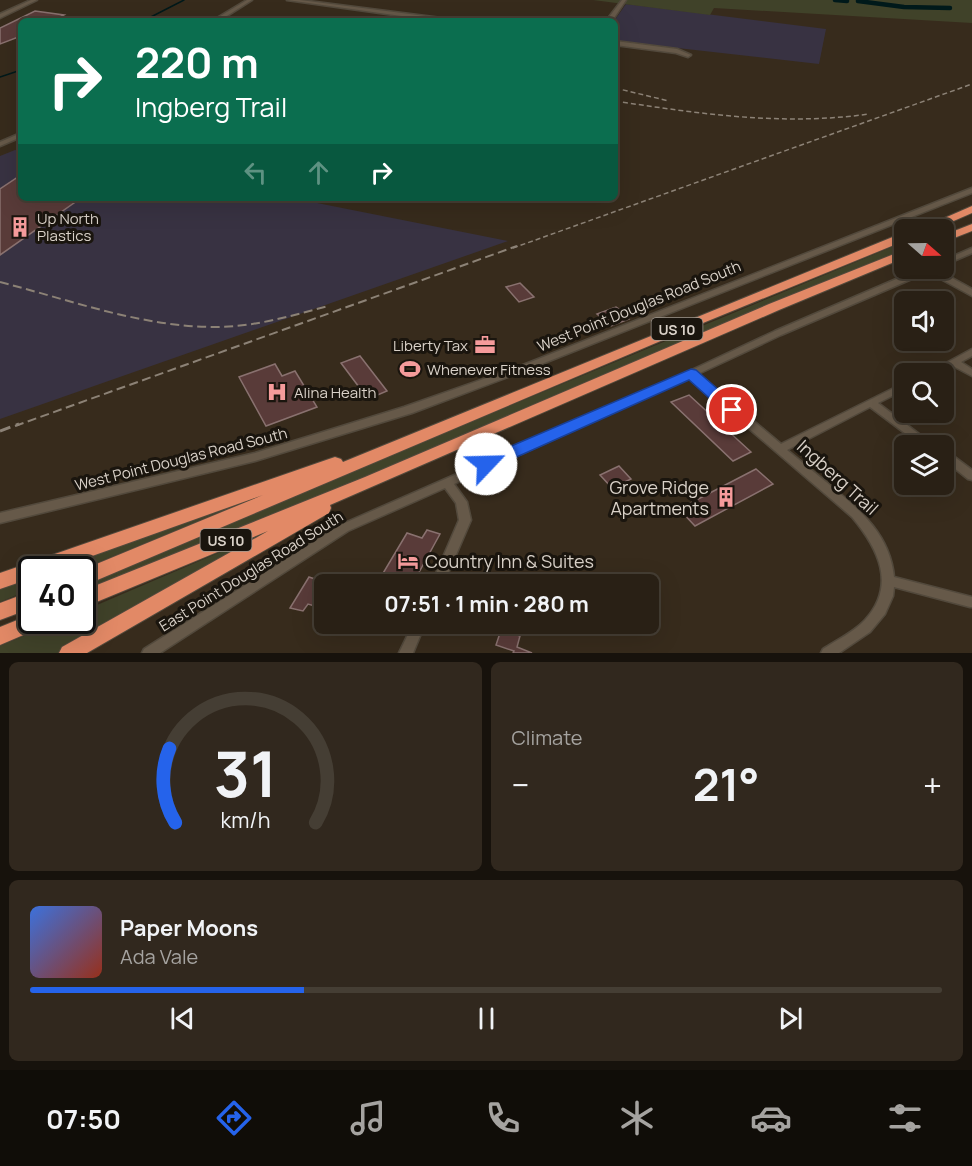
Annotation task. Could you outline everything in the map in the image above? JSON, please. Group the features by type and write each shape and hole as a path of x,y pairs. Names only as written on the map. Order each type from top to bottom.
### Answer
{"highway":[{"path":"948,219 972,209"},
{"path":"954,234 972,227"},
{"name":"US 10","path":"96,572 894,241"},
{"name":"US 10","path":"96,594 371,481 894,258"},
{"path":"0,581 451,424"},
{"path":"69,653 371,481"},
{"path":"0,612 18,605"},
{"path":"0,636 18,628"}],"street":[{"path":"0,16 35,0"},
{"path":"220,18 250,0"},
{"path":"289,0 426,18"},
{"path":"611,18 624,0"},
{"path":"618,43 677,51 688,56"},
{"path":"0,144 18,136"},
{"path":"9,140 18,142"},
{"name":"West Point Douglas Road South","path":"0,518 244,459 408,410 531,365 972,190"},
{"path":"954,258 972,250"},
{"name":"East Point Douglas Road South","path":"149,653 345,528 778,333 906,279"},
{"path":"948,279 972,293"},
{"path":"972,352 954,362 972,373"},
{"name":"Ingberg Trail","path":"691,374 867,525 884,555 890,580"},
{"path":"780,449 894,391"},
{"path":"871,403 915,435"},
{"path":"954,462 972,476"},
{"path":"442,574 465,520 461,502 446,482"},
{"path":"828,653 868,626 878,615 885,604 890,580 970,602"},
{"path":"406,653 415,634"}],"shaded area":[{"path":"626,4 826,29 819,64 618,41 618,18 616,18"},
{"path":"18,150 18,201 307,201 508,241 0,419 0,156"}],"green space":[{"path":"593,0 972,0 972,23 714,8 710,15"},
{"path":"894,246 894,255 96,591 96,578"},
{"path":"262,495 96,563 96,556 83,556"},
{"path":"253,538 254,541 96,632 96,605"},
{"path":"18,579 18,594 0,602 0,585"},
{"path":"29,634 93,634 60,653 0,653 0,646"}],"building":[{"path":"35,11 64,15 58,18 21,18"},
{"path":"18,19 18,37 0,44 0,28"},
{"name":"Up North Plastics","path":"18,177 18,201 77,201 0,255 0,189"},
{"path":"520,283 534,297 519,302 506,287"},
{"path":"616,307 619,309 626,307 634,313 626,316 629,319 611,326 597,314"},
{"path":"360,356 387,391 368,399 341,363"},
{"name":"Alina Health","path":"275,364 282,376 295,371 317,407 266,426 239,377"},
{"name":"Grove Ridge Apartments","path":"689,395 751,452 733,461 671,402"},
{"path":"619,466 631,479 612,488 600,475"},
{"name":"Grove Ridge Apartments","path":"756,469 773,484 695,526 679,509"},
{"name":"Country Inn & Suites","path":"427,530 440,534 418,574 383,574 407,533 422,538"},
{"path":"309,577 314,579 314,606 308,604 303,611 290,608"},
{"path":"500,634 514,634 520,636 517,647 532,653 513,653 514,651 496,645"}],"waterway":[{"path":"149,18 184,0"},
{"path":"835,0 847,1"},
{"path":"858,1 904,7 950,8"},
{"path":"0,77 18,71"}],"railway":[{"path":"513,248 972,84"},
{"path":"618,89 669,101"},
{"path":"618,101 710,114 774,119 869,114"},
{"path":"15,426 517,246"},
{"path":"0,282 133,318 188,326 244,325 328,306"},
{"path":"0,431 19,424"}],"place":[{"name":"Up North Plastics","path":"20,227"},
{"name":"Liberty Tax","path":"485,345"},
{"name":"Whenever Fitness","path":"410,369"},
{"name":"Alina Health","path":"277,392"},
{"name":"Grove Ridge Apartments","path":"726,497"},
{"name":"Country Inn & Suites","path":"408,561"}],"route":[{"path":"486,464 691,374 732,410"}]}
